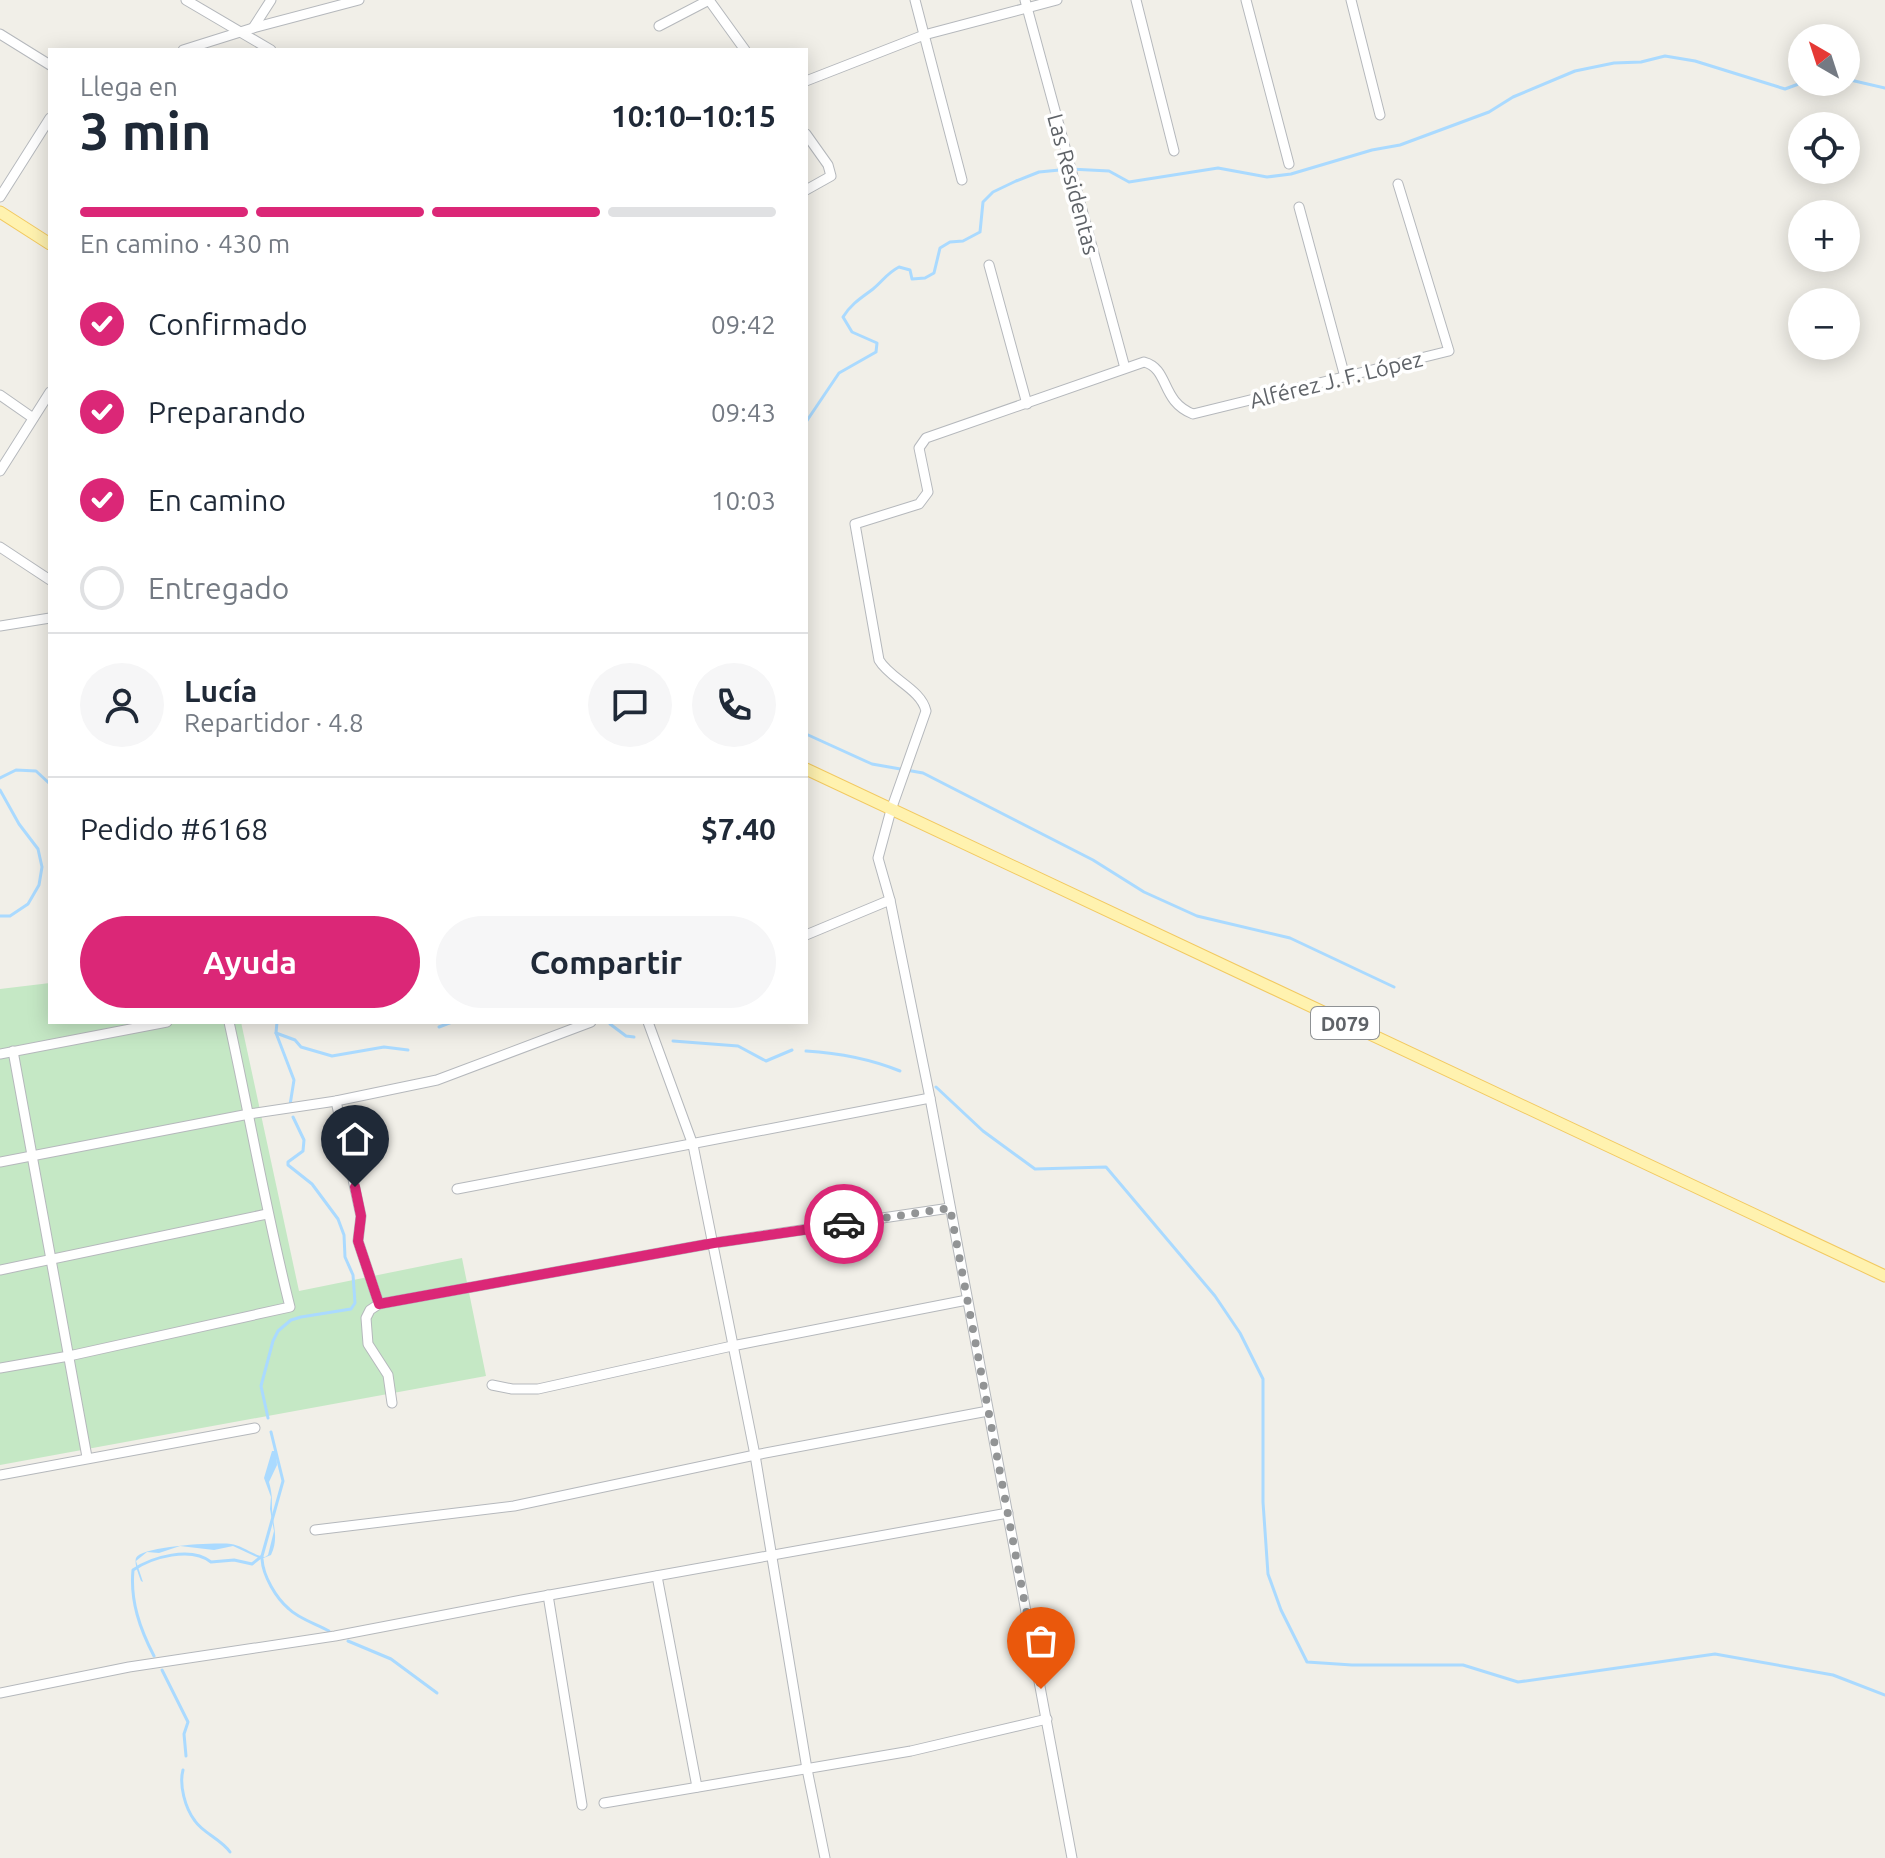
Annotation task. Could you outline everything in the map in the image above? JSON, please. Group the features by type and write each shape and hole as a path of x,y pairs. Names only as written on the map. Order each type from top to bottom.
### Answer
{"main road":[{"path":"0,212 48,243"},
{"name":"D079","path":"808,770 1885,1276"}],"street":[{"path":"186,0 268,48"},
{"path":"253,28 271,0"},
{"path":"190,48 359,0"},
{"path":"659,26 709,0 744,48"},
{"path":"915,0 962,180"},
{"path":"808,80 924,35 1026,4 1057,0"},
{"path":"1136,0 1174,151"},
{"path":"1246,0 1289,164"},
{"path":"1351,0 1380,115"},
{"name":"Las Residentas","path":"1026,4 1125,368"},
{"path":"0,34 48,64"},
{"path":"0,197 48,121"},
{"path":"808,137 828,165 831,176 808,189"},
{"name":"Alférez J. F. López","path":"1125,368 1144,362 1153,364 1179,408 1193,414 1449,351 1398,184"},
{"path":"1299,207 1345,377"},
{"path":"989,265 1027,404"},
{"path":"1072,1858 930,1098 890,900 878,858 891,810 926,711 924,702 885,670 879,660 855,524 919,504 928,492 919,448 926,438 1125,368"},
{"path":"0,395 33,418"},
{"path":"0,471 48,395"},
{"path":"0,547 48,579"},
{"path":"0,626 48,618"},
{"path":"808,934 890,900"},
{"path":"0,1054 156,1024"},
{"path":"0,1368 69,1356 290,1307 267,1214 229,1024"},
{"path":"0,1162 437,1080 586,1024"},
{"path":"649,1024 693,1145 714,1243 755,1455 807,1769 825,1858"},
{"path":"13,1051 87,1457"},
{"path":"457,1189 930,1098"},
{"path":"336,1101 361,1216 358,1241 379,1304"},
{"path":"392,1403 388,1375 368,1344 366,1318 370,1310 379,1304 714,1243 950,1208"},
{"path":"0,1270 267,1214"},
{"path":"492,1385 538,1389 732,1346 967,1300"},
{"path":"315,1530 514,1506 755,1455 988,1411"},
{"path":"0,1475 255,1428"},
{"path":"0,1693 129,1667 335,1636 1008,1513"},
{"path":"657,1576 697,1787"},
{"path":"548,1595 582,1805"},
{"path":"604,1803 911,1751 1047,1719"}],"green space":[{"path":"48,983 48,1024 241,1024 299,1291 462,1258 486,1376 0,1465 0,989"}],"water":[{"path":"272,1451 276,1451 277,1465 269,1482 272,1496 275,1537 271,1555 261,1559 233,1546 214,1550 180,1546 235,1545 265,1557 274,1531 270,1509 271,1497 264,1478"},
{"path":"180,1546 159,1553 147,1552 136,1561 141,1554 151,1550"}],"waterway":[{"path":"808,419 839,373 876,352 877,343 852,332 843,317 849,308 899,267 910,270 912,279 925,278 934,273 940,248 980,232 983,202 993,192 1039,172 1070,169 1109,171 1129,182 1218,168 1267,177 1291,174 1400,145 1489,112 1513,97 1575,71 1665,56 1695,61 1788,88"},
{"path":"1860,82 1885,88"},
{"path":"808,735 872,764 923,773 1093,860 1144,892 1197,916 1290,938 1394,987"},
{"path":"0,778 16,770 36,771 48,782"},
{"path":"0,790 19,824 38,849 42,867 39,885 28,904 10,916 0,916"},
{"path":"277,1024 276,1033 294,1080 290,1105"},
{"path":"439,1027 447,1024"},
{"path":"610,1024 626,1036 634,1037"},
{"path":"276,1033 295,1040 301,1047 332,1056 384,1047 408,1050"},
{"path":"673,1041 738,1046 766,1061 792,1050"},
{"path":"806,1051 853,1057 900,1071"},
{"path":"936,1087 983,1131 1035,1169 1106,1167 1215,1296 1240,1333 1263,1379 1263,1502 1268,1574 1281,1610 1307,1662 1463,1665 1518,1682 1715,1654 1833,1675 1885,1695"},
{"path":"268,1418 261,1386 278,1331 291,1320 351,1309 355,1303 353,1275 345,1257 344,1235 338,1219 312,1184 288,1165 303,1151 304,1140 293,1117"},
{"path":"154,1656 137,1614 133,1570 172,1555 193,1555 211,1562 234,1560 252,1564 262,1556 283,1481 271,1432"},
{"path":"262,1559 268,1579 284,1604 298,1616 329,1631"},
{"path":"348,1641 391,1659 437,1693"},
{"path":"162,1670 188,1722 184,1734 186,1756"},
{"path":"183,1770 182,1789 191,1816 230,1852"}],"way so far":[{"path":"844,1224 950,1208 1041,1689"}],"route":[{"path":"355,1187 361,1216 358,1241 379,1304 714,1243 844,1224"}]}
